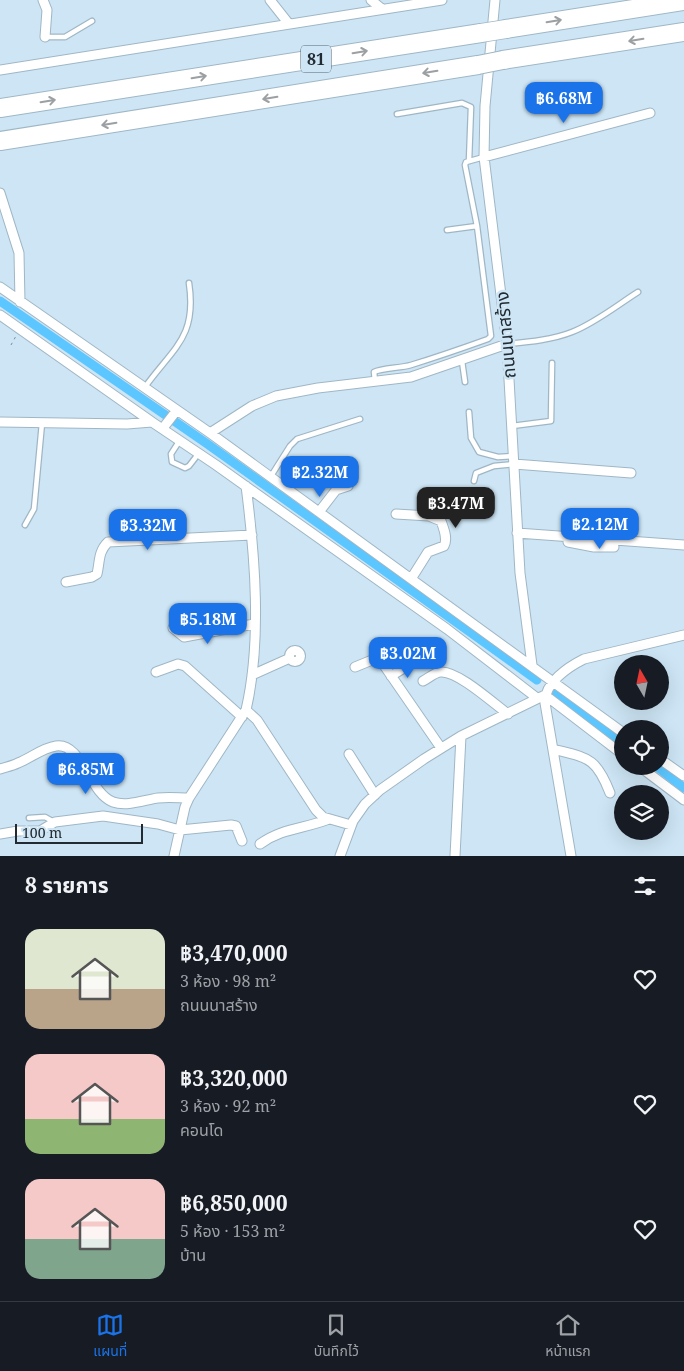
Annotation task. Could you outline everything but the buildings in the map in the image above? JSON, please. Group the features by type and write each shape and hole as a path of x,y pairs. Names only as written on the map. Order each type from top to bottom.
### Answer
{"highway":[{"name":"81","path":"0,108 684,1"},
{"name":"81","path":"0,141 684,32"}],"street":[{"path":"43,0 47,10 45,37"},
{"path":"270,0 289,24"},
{"path":"371,0 382,10"},
{"path":"0,70 442,0"},
{"name":"ถนนนาสร้าง","path":"495,3 485,106 484,158 507,344 520,573 532,665"},
{"path":"484,158 650,113"},
{"path":"0,193 19,253 20,302"},
{"path":"0,287 145,388 175,412 210,433 614,726"},
{"path":"0,315 152,422 165,427 180,440 614,748"},
{"path":"210,433 252,406 276,396 318,388 411,377 507,344"},
{"path":"165,427 175,412"},
{"path":"0,422 128,424 152,422"},
{"path":"514,460 630,473"},
{"path":"174,856 189,798 244,714 252,675 254,624 252,535 246,486"},
{"path":"319,512 336,490 348,486"},
{"path":"396,514 429,516 441,521 444,528 446,543 444,546 428,552 412,578"},
{"path":"517,533 684,545"},
{"path":"66,582 92,577 97,574 98,558 102,548 108,542 252,535"},
{"path":"557,536 570,542 594,547 614,546"},
{"path":"214,615 234,619 241,627"},
{"path":"173,628 184,637 254,624"},
{"path":"340,856 351,825 365,804 441,748 461,736 541,697 573,665 584,659 684,635"},
{"path":"252,675 290,658"},
{"path":"354,667 377,658 441,748"},
{"path":"391,676 418,659"},
{"path":"156,672 178,664 185,666 244,714 258,720 307,799 316,810 323,817 351,825"},
{"path":"423,681 438,672 446,672 460,679 508,714"},
{"path":"541,697 553,749 571,856"},
{"path":"455,856 461,736"},
{"path":"0,769 17,764 48,748 62,746 69,749 77,757 100,792 114,802 122,804 169,797 189,798"},
{"path":"553,749 588,759 596,766 610,793"},
{"path":"349,754 375,795"},
{"path":"669,765 684,776"},
{"path":"651,775 684,800"},
{"path":"0,834 18,831 40,831 55,822 103,816 158,824 180,830 232,825 236,826 242,840"},
{"path":"260,844 278,833 329,819"}],"lane":[{"path":"45,37 65,37 92,22"},
{"path":"397,114 462,103 468,104 471,107 469,161"},
{"path":"375,382 374,372 376,370 395,369 412,365 484,341 491,336 477,226 464,165 469,161 484,158"},
{"path":"447,230 477,226"},
{"path":"145,388 185,335 192,313 189,283"},
{"path":"507,344 532,342 570,333 638,292"},
{"path":"462,361 465,382"},
{"path":"512,426 551,421 552,363"},
{"path":"469,412 471,438 479,452 514,460"},
{"path":"270,477 290,446 297,439 360,419"},
{"path":"25,525 34,509 42,423"},
{"path":"180,440 170,454 172,462 185,468 189,466 199,453"},
{"path":"474,481 476,473 514,460"},
{"path":"29,818 45,817 55,822"}],"waterway":[{"path":"0,301 206,443 537,680"},
{"path":"556,693 614,736"},
{"path":"667,775 684,788"}]}
